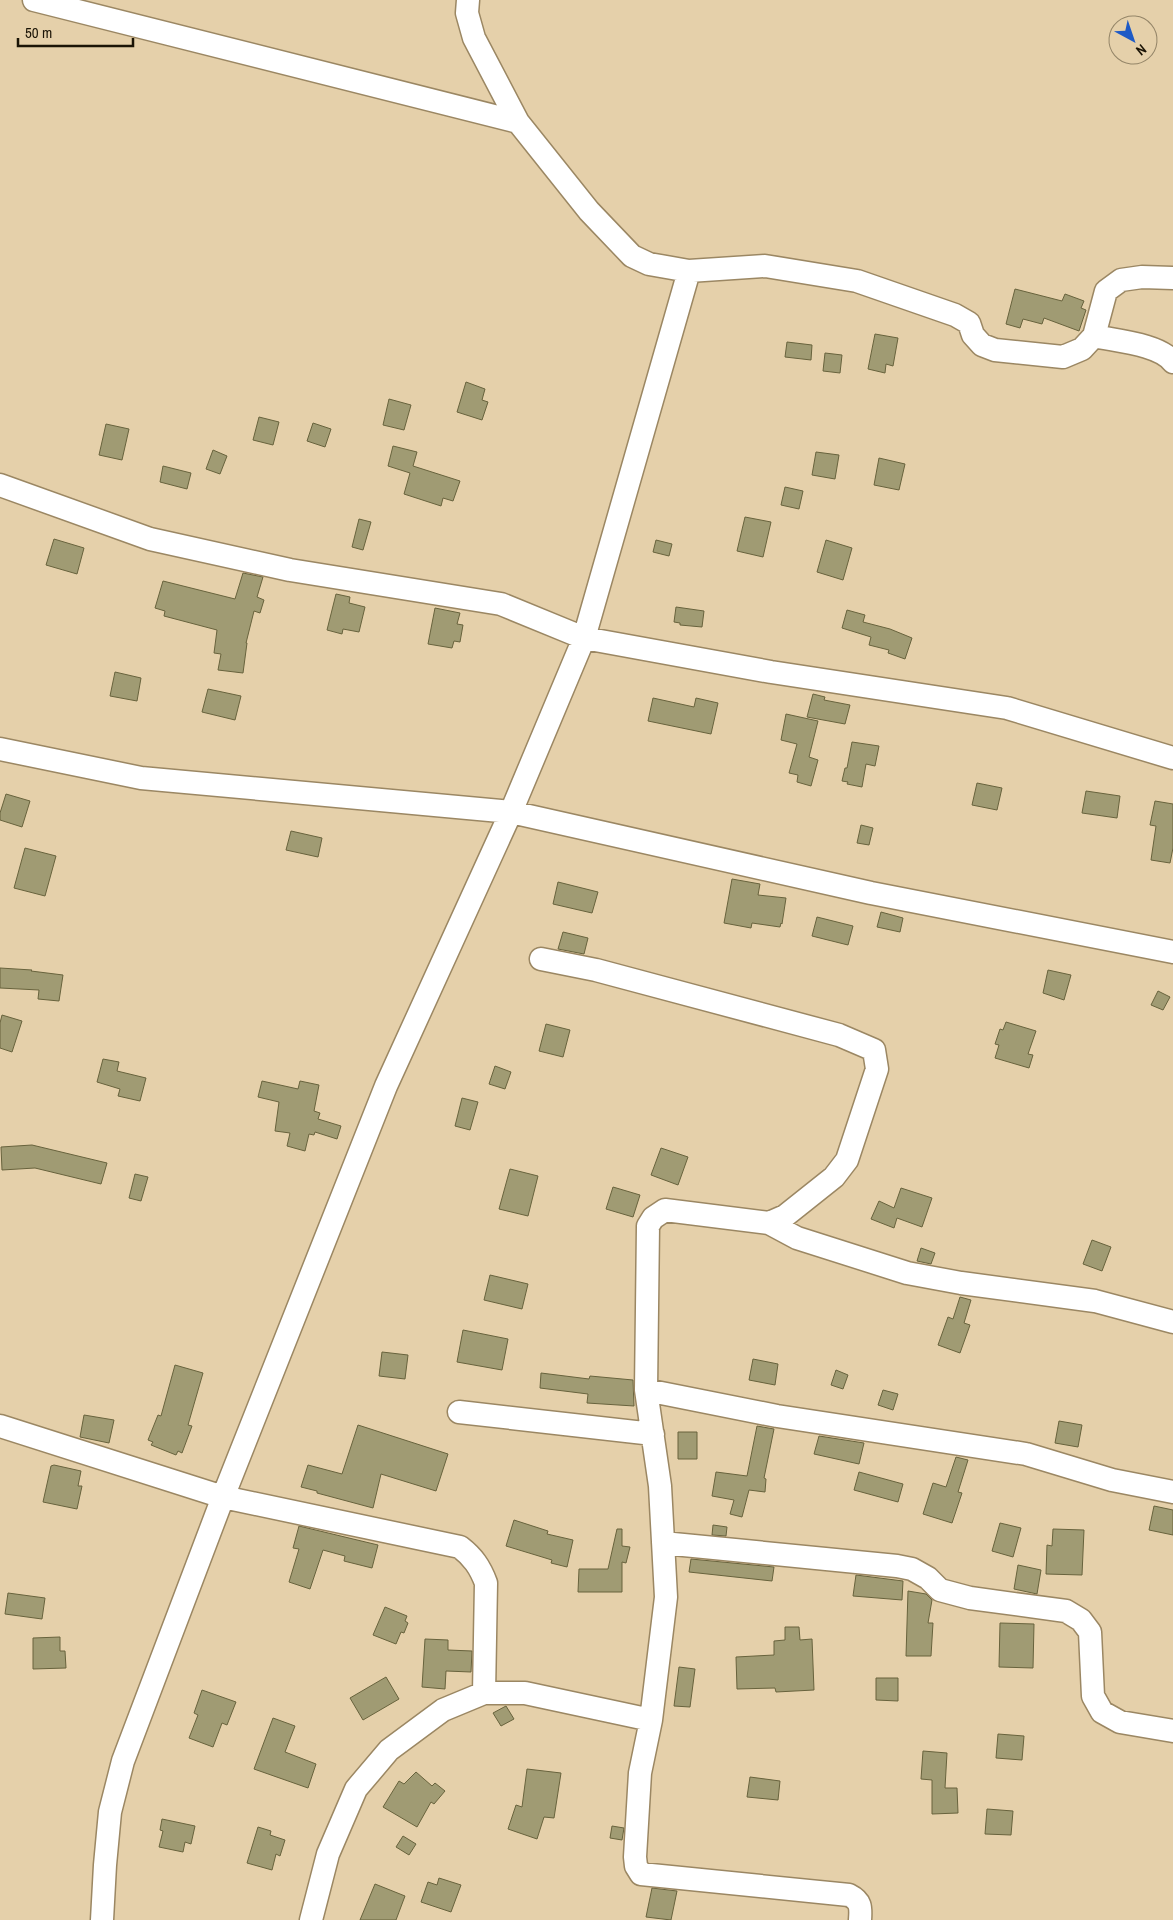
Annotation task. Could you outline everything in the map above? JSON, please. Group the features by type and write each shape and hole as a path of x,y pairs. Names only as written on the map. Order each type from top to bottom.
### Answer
{"street":[{"path":"34,0 518,122"},
{"path":"468,0 467,12 474,38 518,122 589,211 632,256 649,264 689,271 765,266 857,281 955,315 969,323 973,335 982,345 995,350 1063,357 1082,349 1094,336 1106,291 1121,280 1142,277 1173,278"},
{"path":"102,1920 110,1812 123,1761 223,1498 386,1086 511,812 584,638 689,271"},
{"path":"1094,336 1157,350 1168,355 1173,362"},
{"path":"0,485 150,539 290,570 501,604 584,638 771,672 1007,708 1173,758"},
{"path":"0,749 141,778 511,812 871,893 1173,952"},
{"path":"540,959 596,970 839,1035 874,1050 877,1069 847,1160 834,1177 785,1216 769,1224"},
{"path":"860,1920 861,1905 856,1898 848,1894 641,1874 636,1866 640,1773 651,1720 666,1597 660,1486 646,1390 648,1226 652,1218 665,1210 769,1224 797,1238 907,1273 961,1283 1095,1301 1173,1322"},
{"path":"646,1390 777,1416 1026,1454 1112,1480 1173,1492"},
{"path":"459,1412 652,1434"},
{"path":"0,1426 223,1498 460,1547 473,1557 482,1571 486,1583 484,1693"},
{"path":"663,1543 897,1566 920,1573 940,1590 970,1598 1066,1611 1081,1620 1090,1632 1093,1696 1102,1712 1120,1722 1173,1731"},
{"path":"311,1920 328,1854 356,1789 389,1750 443,1710 484,1693 525,1693 651,1720"}],"building":[{"path":"1015,289 1062,301 1065,294 1084,301 1081,308 1086,310 1079,331 1044,318 1042,324 1023,319 1020,328 1006,324"},
{"path":"875,334 898,338 893,366 886,364 885,373 868,369"},
{"path":"787,342 812,345 811,360 785,357"},
{"path":"825,353 842,355 840,373 823,371"},
{"path":"466,382 485,389 482,400 488,402 482,420 457,412"},
{"path":"389,399 411,405 404,430 383,425"},
{"path":"259,417 279,422 273,445 253,440"},
{"path":"313,423 331,429 325,447 307,441"},
{"path":"106,424 129,429 122,460 99,455"},
{"path":"393,446 417,452 413,466 460,481 453,501 443,498 441,506 404,494 410,473 388,466"},
{"path":"213,450 227,456 220,474 206,469"},
{"path":"816,452 839,455 835,479 812,475"},
{"path":"879,458 905,464 899,490 874,485"},
{"path":"163,466 191,473 187,489 160,482"},
{"path":"785,487 803,491 799,509 781,505"},
{"path":"745,517 771,522 763,557 737,551"},
{"path":"359,519 371,522 363,550 352,547"},
{"path":"54,539 84,548 77,574 46,565"},
{"path":"656,540 672,544 669,556 653,552"},
{"path":"826,540 852,548 843,580 817,572"},
{"path":"243,573 263,577 257,597 264,600 260,613 254,611 246,643 243,673 218,670 221,654 214,653 217,630 164,616 165,611 155,608 163,581 235,599"},
{"path":"336,594 350,597 349,603 365,607 359,632 343,629 342,634 327,630"},
{"path":"676,607 704,611 702,627 680,625 680,623 674,622"},
{"path":"435,608 460,613 457,624 463,625 460,642 454,641 452,648 428,644"},
{"path":"847,610 865,615 863,622 890,629 912,638 905,659 888,653 889,650 869,645 871,637 842,628"},
{"path":"115,672 141,678 137,701 110,696"},
{"path":"208,689 241,696 235,720 202,712"},
{"path":"813,694 825,697 824,700 850,705 845,724 807,717"},
{"path":"653,698 694,707 696,698 718,703 711,734 648,721"},
{"path":"786,714 818,721 809,757 818,760 811,786 797,782 798,775 789,773 797,744 781,740"},
{"path":"852,742 879,746 875,766 866,764 862,787 842,781 845,768 847,768"},
{"path":"977,783 1002,788 997,810 972,805"},
{"path":"1086,791 1120,796 1117,818 1082,813"},
{"path":"6,794 30,801 22,827 0,820 0,813"},
{"path":"1155,801 1173,804 1173,848 1170,863 1151,860 1156,826 1150,825"},
{"path":"861,825 873,828 869,845 857,843"},
{"path":"291,831 322,838 318,857 286,850"},
{"path":"25,848 56,856 45,896 14,888"},
{"path":"732,879 760,884 758,895 786,898 780,927 752,923 751,928 724,923"},
{"path":"558,882 598,892 592,913 553,904"},
{"path":"881,912 903,918 900,932 877,927"},
{"path":"817,917 853,926 848,945 812,936"},
{"path":"563,932 588,938 584,954 558,949"},
{"path":"0,968 32,970 63,975 59,1001 38,999 39,990 0,988"},
{"path":"1048,970 1071,975 1064,1000 1043,993"},
{"path":"1158,991 1170,997 1163,1010 1151,1005"},
{"path":"2,1015 22,1021 12,1052 0,1048 0,1023"},
{"path":"1006,1022 1036,1031 1028,1054 1033,1055 1029,1068 995,1058 999,1045 995,1044 1000,1029 1003,1030"},
{"path":"546,1024 570,1030 563,1057 539,1051"},
{"path":"103,1059 119,1062 117,1071 146,1078 140,1101 118,1096 120,1089 97,1082"},
{"path":"495,1066 511,1072 505,1089 489,1084"},
{"path":"262,1081 298,1089 300,1081 319,1085 314,1111 320,1113 318,1119 341,1126 337,1139 315,1132 314,1135 309,1134 305,1151 287,1146 290,1133 275,1131 279,1102 258,1097"},
{"path":"462,1098 478,1102 470,1130 455,1126"},
{"path":"32,1145 107,1163 101,1184 35,1168 2,1170 1,1147"},
{"path":"661,1148 688,1157 678,1185 651,1175"},
{"path":"510,1169 538,1176 528,1216 499,1209"},
{"path":"135,1174 148,1177 141,1201 129,1198"},
{"path":"613,1187 640,1195 633,1217 606,1209"},
{"path":"901,1188 932,1198 922,1227 897,1218 894,1228 871,1219 879,1201 894,1208"},
{"path":"1092,1240 1111,1247 1102,1271 1083,1264"},
{"path":"921,1248 935,1253 931,1264 917,1261"},
{"path":"490,1275 528,1284 522,1309 484,1300"},
{"path":"960,1297 971,1300 964,1323 970,1325 960,1353 938,1345 948,1317 953,1319"},
{"path":"463,1330 508,1339 502,1370 457,1362"},
{"path":"382,1352 408,1355 405,1379 379,1376"},
{"path":"753,1359 778,1364 775,1385 749,1380"},
{"path":"175,1365 203,1373 188,1425 192,1426 182,1453 178,1451 176,1455 151,1445 153,1442 148,1440 158,1415 161,1416"},
{"path":"836,1370 848,1375 843,1389 831,1385"},
{"path":"541,1373 589,1379 590,1376 633,1380 634,1406 587,1403 588,1394 540,1388"},
{"path":"883,1390 898,1394 893,1410 878,1405"},
{"path":"84,1415 114,1420 109,1443 80,1437"},
{"path":"1059,1421 1082,1425 1078,1447 1055,1443"},
{"path":"358,1425 448,1454 436,1491 381,1474 373,1508 301,1487 308,1465 342,1474"},
{"path":"757,1426 774,1429 764,1478 766,1479 765,1492 749,1490 742,1517 730,1514 734,1500 712,1496 716,1472 747,1476"},
{"path":"678,1432 697,1432 697,1459 678,1459"},
{"path":"819,1436 864,1443 859,1464 814,1454"},
{"path":"956,1457 968,1460 958,1492 962,1493 952,1523 923,1514 933,1483 946,1487"},
{"path":"51,1466 81,1471 78,1486 82,1486 77,1509 43,1502"},
{"path":"859,1472 903,1484 898,1502 854,1490"},
{"path":"1154,1506 1173,1510 1173,1535 1149,1530"},
{"path":"514,1520 548,1531 547,1534 573,1540 567,1567 551,1563 552,1560 506,1546"},
{"path":"1000,1523 1021,1528 1013,1557 992,1551"},
{"path":"713,1525 727,1527 726,1536 712,1535"},
{"path":"299,1526 378,1545 372,1568 344,1561 345,1556 323,1550 310,1589 289,1582 299,1549 293,1548"},
{"path":"617,1529 622,1529 622,1546 630,1547 626,1563 622,1562 622,1592 578,1592 579,1569 608,1569"},
{"path":"1053,1529 1084,1530 1082,1575 1046,1574 1047,1545 1052,1546"},
{"path":"691,1559 774,1567 772,1581 689,1572"},
{"path":"1018,1565 1041,1570 1037,1594 1014,1589"},
{"path":"856,1575 903,1581 902,1600 853,1596"},
{"path":"908,1591 926,1594 932,1600 928,1623 933,1623 931,1656 906,1656"},
{"path":"8,1593 45,1598 42,1619 5,1614"},
{"path":"385,1607 407,1616 405,1621 408,1623 404,1633 401,1632 396,1644 373,1635"},
{"path":"1000,1623 1034,1624 1033,1668 999,1667"},
{"path":"785,1627 799,1627 800,1640 812,1639 814,1690 776,1692 775,1688 737,1689 736,1657 774,1655 774,1641 785,1640"},
{"path":"60,1637 60,1651 65,1651 66,1668 33,1669 33,1638"},
{"path":"425,1639 448,1640 448,1650 472,1651 471,1672 446,1671 445,1689 422,1687"},
{"path":"679,1667 695,1669 690,1707 674,1706"},
{"path":"386,1677 399,1699 363,1720 350,1698"},
{"path":"876,1678 898,1678 898,1701 876,1700"},
{"path":"202,1690 236,1702 227,1725 222,1723 213,1747 189,1738 198,1715 194,1713"},
{"path":"506,1706 514,1719 501,1726 493,1713"},
{"path":"273,1718 295,1726 285,1752 316,1764 308,1788 254,1769"},
{"path":"998,1734 1024,1736 1022,1760 996,1758"},
{"path":"923,1751 947,1753 945,1788 957,1788 958,1813 932,1814 932,1780 921,1779"},
{"path":"527,1769 561,1773 554,1818 544,1817 537,1839 508,1829 516,1805 522,1807"},
{"path":"416,1772 432,1786 435,1783 445,1791 434,1804 431,1802 417,1827 383,1807 399,1781 404,1784"},
{"path":"750,1777 780,1781 778,1800 747,1797"},
{"path":"987,1809 1013,1811 1011,1835 985,1834"},
{"path":"162,1819 195,1826 191,1844 185,1842 183,1852 159,1847 163,1831 160,1830"},
{"path":"612,1826 624,1828 622,1840 610,1838"},
{"path":"258,1827 271,1831 270,1835 285,1840 280,1856 276,1854 272,1870 247,1863"},
{"path":"403,1836 416,1844 409,1855 396,1847"},
{"path":"439,1878 461,1885 451,1912 421,1902 428,1882 437,1885"},
{"path":"375,1884 405,1896 396,1920 360,1920"},
{"path":"652,1888 677,1891 671,1920 646,1917"}]}
